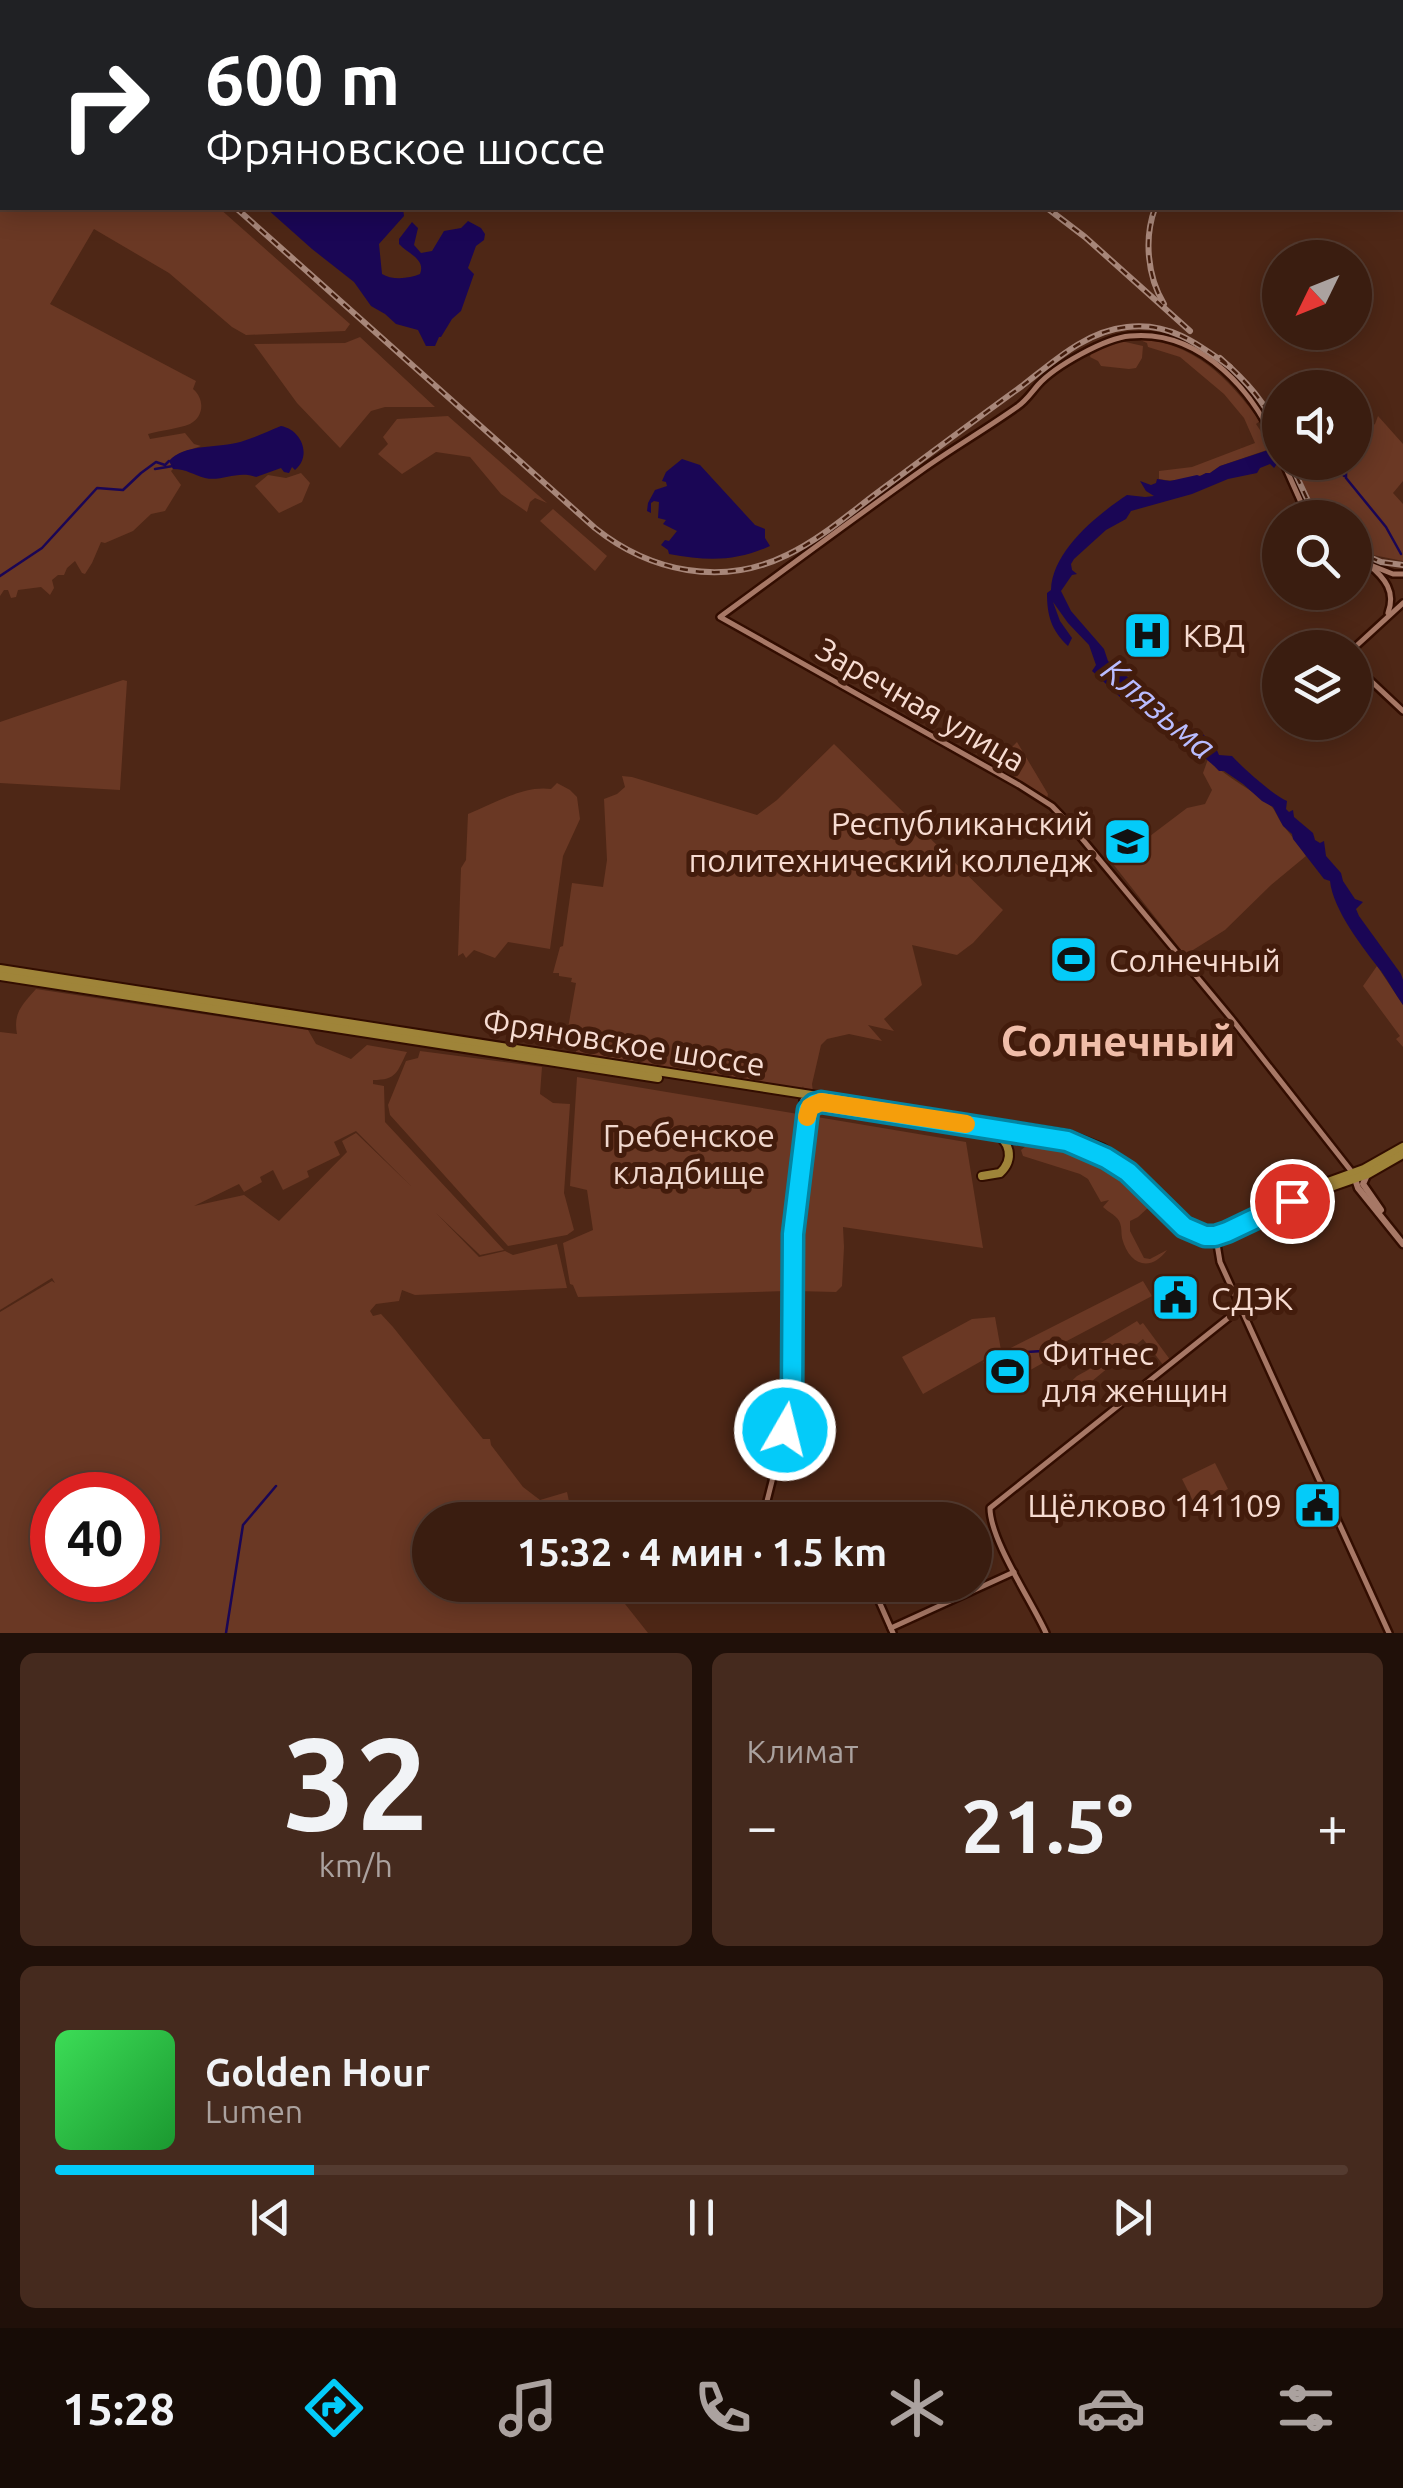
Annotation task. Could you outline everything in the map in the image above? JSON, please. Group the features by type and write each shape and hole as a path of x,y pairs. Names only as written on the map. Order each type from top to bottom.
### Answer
{"main road":[{"name":"Фряновское шоссе","path":"0,973 1069,1135 1102,1148 1130,1166 1186,1222 1210,1231 1303,1191 1354,1176"},
{"name":"Фряновское шоссе","path":"0,973 1053,1138 1092,1151 1128,1172 1194,1233 1207,1236 1227,1232"},
{"path":"974,1125 996,1133 1006,1141 1009,1150 1002,1171 982,1176"},
{"path":"1227,1232 1400,1152"},
{"path":"1354,1176 1368,1174 1400,1152"},
{"path":"1368,1174 1363,1184 1403,1241"},
{"path":"1354,1176 1358,1188 1403,1241"}],"street":[{"name":"Заречная улица","path":"1262,416 1224,370 1176,341 1132,336 1108,341 1044,380 1017,407 720,617 1057,810 1223,1008 1354,1176"},
{"path":"1372,566 1400,574"},
{"path":"1372,567 1398,601 1403,602 1372,631"},
{"path":"1388,586 1392,577 1400,574"},
{"path":"1384,620 1392,594"},
{"path":"1372,682 1403,711"},
{"path":"767,1502 792,1402 793,1234 808,1110 803,1100"},
{"path":"808,1110 821,1102"},
{"path":"1227,1232 1217,1244 1220,1262 1389,1633"},
{"path":"1046,1633 1014,1572 990,1518 990,1508 1242,1307"},
{"path":"879,1602 892,1630 1014,1572"}],"green space":[{"path":"0,210 221,210 350,324 345,331 246,335 169,273 94,229 50,304 196,381 193,389 201,408 195,421 148,434 150,439 185,433 201,446 170,460 171,471 181,485 165,511 151,514 133,531 101,542 85,574 75,561 64,575 52,580 54,588 50,595 41,587 18,590 16,597 11,598 8,590 4,590 0,596"},
{"path":"360,337 435,407 385,407 371,411 340,448 297,403 254,344 345,343"},
{"path":"1138,339 1176,347 1222,377 1260,421 1256,424 1262,433 1262,452 1195,477 1159,479 1159,471 1192,467 1255,443 1244,418 1224,394 1180,357 1148,347"},
{"path":"1121,341 1143,346 1136,368 1101,366 1090,357 1103,346"},
{"path":"448,416 547,503 535,498 527,512 501,494 470,457 436,452 402,474 378,454 388,444 383,437 397,419"},
{"path":"1378,416 1403,444 1403,481 1393,493 1403,504 1403,561 1372,555 1372,500 1311,500 1301,480 1372,480"},
{"path":"301,473 310,483 302,502 279,513 255,486 268,475 286,478"},
{"path":"553,509 607,556 595,571 540,521"},
{"path":"127,681 120,790 0,783 0,722"},
{"path":"1017,742 1048,794 1047,799 993,767 1002,768"},
{"path":"834,744 1003,910 957,955 912,945 922,985 884,1019 894,1031 868,1025 882,1041 849,1034 827,1039 821,1045 813,1092 803,1086 778,1086 576,1052 578,1033 565,1030 576,983 553,973 563,946 572,883 603,887 607,860 604,799 625,787 622,776 757,815"},
{"path":"1208,759 1271,806 1306,856 1225,930 1185,955 1113,864 1187,808 1205,804 1212,790 1203,773"},
{"path":"557,783 577,797 580,819 563,856 550,949 508,942 495,958 474,950 466,958 463,953 458,956 461,868 466,860 468,814 519,793 551,789"},
{"path":"1377,966 1403,1005 1403,1047 1396,1039 1400,1036 1363,986"},
{"path":"36,989 308,1030 316,1044 351,1059 367,1045 407,1052 395,1074 373,1080 373,1084 384,1086 385,1122 504,1250 480,1255 436,1213 479,1257 505,1251 513,1255 557,1244 567,1288 415,1295 402,1290 399,1301 376,1304 370,1311 373,1316 381,1314 393,1327 483,1439 490,1439 523,1487 540,1500 567,1492 569,1502 412,1502 412,1602 623,1602 648,1633 0,1633 0,1312 52,1281 55,1283 52,1278 0,1310 0,1032 17,1034 23,1005","holes":["356,1131 412,1187 356,1133 342,1141 347,1152 279,1221 244,1195 194,1206 239,1184 244,1192 273,1170 283,1190 309,1177 307,1171 340,1155 334,1142"]},
{"path":"420,1051 542,1067 540,1094 553,1103 570,1104 564,1193 574,1230 567,1235 508,1246 390,1115 388,1105 406,1061 418,1058"},
{"path":"577,1077 804,1115 790,1227 787,1291 578,1297 570,1284 563,1243 593,1230 587,1190 570,1186"},
{"name":"Гребенское кладбище","path":"811,1116 966,1142 983,1248 843,1227 842,1286 836,1292 795,1291 795,1227"},
{"path":"1034,1145 1076,1153 1128,1178 1151,1205 1130,1221 1130,1231 1144,1258 1167,1250 1154,1262 1135,1260 1125,1247 1119,1221 1103,1207 1109,1200 1101,1202 1088,1179 1080,1174 1023,1156 1021,1150"},
{"path":"1143,1281 1152,1296 1063,1343 1066,1350 1025,1373 1015,1356 989,1371 983,1362"},
{"path":"995,1317 1001,1350 923,1394 902,1357 972,1319"},
{"path":"1137,1321 1143,1323 1171,1361 1164,1366 1143,1339 1068,1397 1062,1390 1097,1365 1089,1350"},
{"path":"1215,1463 1228,1489 1195,1505 1182,1479"}],"water":[{"path":"268,210 403,210 404,216 379,244 382,274 395,278 420,274 421,264 399,244 412,222 418,228 414,245 421,253 432,251 444,231 461,228 468,221 485,234 468,268 474,274 461,311 435,346 426,346 418,330 396,324 371,306 354,282"},
{"path":"281,426 299,438 304,451 300,464 289,473 281,468 256,477 211,479 173,469 169,461 183,452 236,443"},
{"name":"Клязьма","path":"1262,452 1262,467 1257,473 1131,511 1074,559 1072,570 1077,574 1061,591 1071,611 1104,649 1108,661 1178,722 1186,721 1195,732 1203,734 1219,755 1232,756 1287,801 1286,809 1293,810 1294,817 1313,833 1315,840 1324,841 1326,856 1355,899 1363,902 1356,909 1359,916 1401,974 1403,1005 1343,916 1330,881 1324,879 1293,839 1273,807 1133,708 1092,671 1096,665 1089,645 1053,602 1072,638 1068,646 1049,615 1047,593 1059,562 1090,524 1127,495 1154,496 1140,481 1151,485 1157,479 1200,476"},
{"path":"682,459 700,465 755,525 765,529 770,546 721,559 669,554 661,545 677,531 658,518 659,502 651,503 651,513 647,511 648,503 655,490 667,486 662,481 666,472"}],"waterway":[{"path":"0,576 42,548 97,488 123,490 156,462 165,465 169,461"},
{"path":"155,469 173,466"},
{"path":"1348,480 1386,527 1401,554"},
{"path":"1022,1358 1027,1352 1042,1351 1051,1341"},
{"path":"226,1633 243,1525 276,1486"}],"railway":[{"path":"238,210 595,528 639,555 687,570 737,570 762,565 800,549 1058,358 1098,335 1142,326 1169,331 1194,342 1230,367"},
{"path":"1050,210 1190,331"},
{"path":"1154,210 1149,257 1164,304"},
{"path":"1220,358 1262,404"},
{"path":"1298,480 1308,500"},
{"path":"1372,558 1403,565"}],"slow traffic":[{"path":"807,1117 810,1107 821,1102 966,1124"}],"place":[{"name":"КВД","path":"1148,635"},
{"name":"Республиканский политехнический колледж","path":"1128,841"},
{"name":"Солнечный","path":"1074,960"},
{"name":"СДЭК","path":"1176,1298"},
{"name":"Фитнес для женщин","path":"1007,1371"},
{"name":"Щёлково 141109","path":"1317,1505"}],"district":[{"name":"Солнечный","path":"1118,1040"}],"route":[{"path":"785,1430 792,1402 793,1234 808,1110 814,1104 1067,1141 1128,1172 1184,1227 1205,1236 1227,1232 1292,1201"}]}
